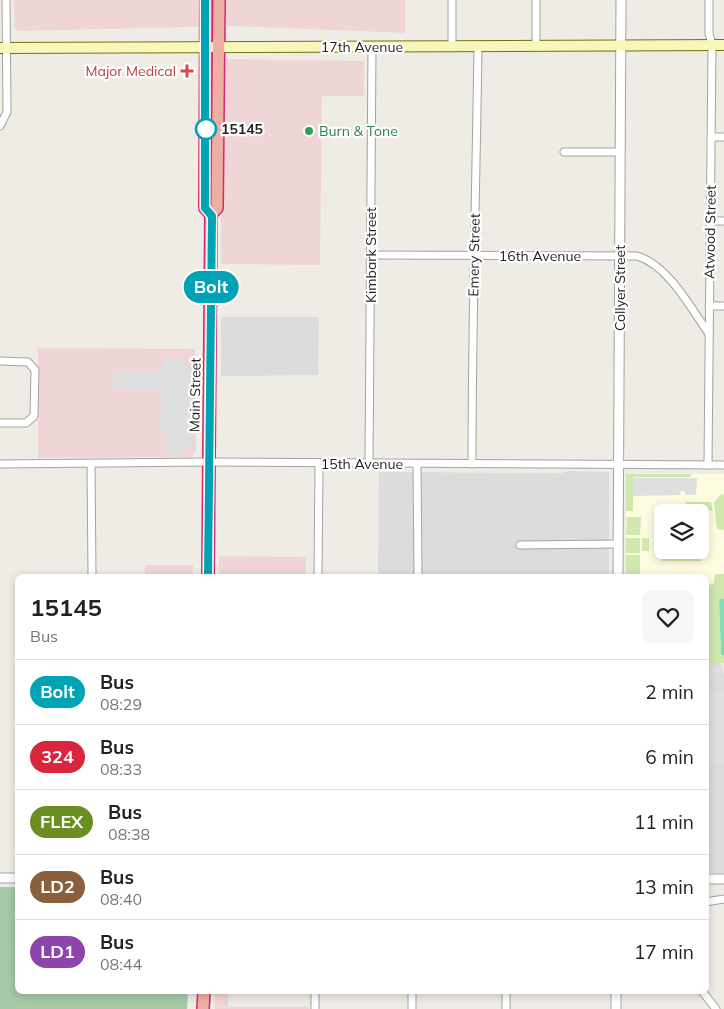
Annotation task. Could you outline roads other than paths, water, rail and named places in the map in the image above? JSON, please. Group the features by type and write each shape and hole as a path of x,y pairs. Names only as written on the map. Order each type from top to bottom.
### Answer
{"highway":[{"name":"Main Street","path":"206,0 205,208 211,214"},
{"name":"Main Street","path":"208,574 211,214 217,208 219,0"},
{"path":"204,994 204,1009"}],"main road":[{"name":"17th Avenue","path":"3,48 724,45"}],"street":[{"path":"0,126 7,112 3,48 6,0"},
{"path":"452,0 452,46"},
{"path":"536,0 536,46"},
{"name":"Collyer Street","path":"618,574 621,0"},
{"name":"Atwood Street","path":"708,465 712,45 709,33 709,0"},
{"name":"Emery Street","path":"472,464 473,256 478,46"},
{"name":"Kimbark Street","path":"369,464 372,47"},
{"path":"711,137 724,137"},
{"path":"564,152 620,152"},
{"path":"710,222 724,221"},
{"name":"16th Avenue","path":"371,255 637,256 657,265 709,334"},
{"path":"709,306 724,306"},
{"path":"0,361 28,362 35,370 34,416 26,423 0,423"},
{"name":"15th Avenue","path":"0,464 209,462 724,465"},
{"path":"91,464 92,574"},
{"path":"318,574 319,464"},
{"path":"418,464 418,574"},
{"path":"520,545 618,544"},
{"path":"0,878 15,878"},
{"path":"709,879 724,879"},
{"path":"709,902 724,899"},
{"path":"315,994 315,1009"},
{"path":"412,994 412,1009"},
{"path":"506,994 506,1009"},
{"path":"616,994 616,1009"},
{"path":"704,994 716,1009"}],"place":[{"name":"Major Medical","path":"187,71"},
{"name":"15145","path":"206,129"},
{"name":"Burn & Tone","path":"309,131"}]}
